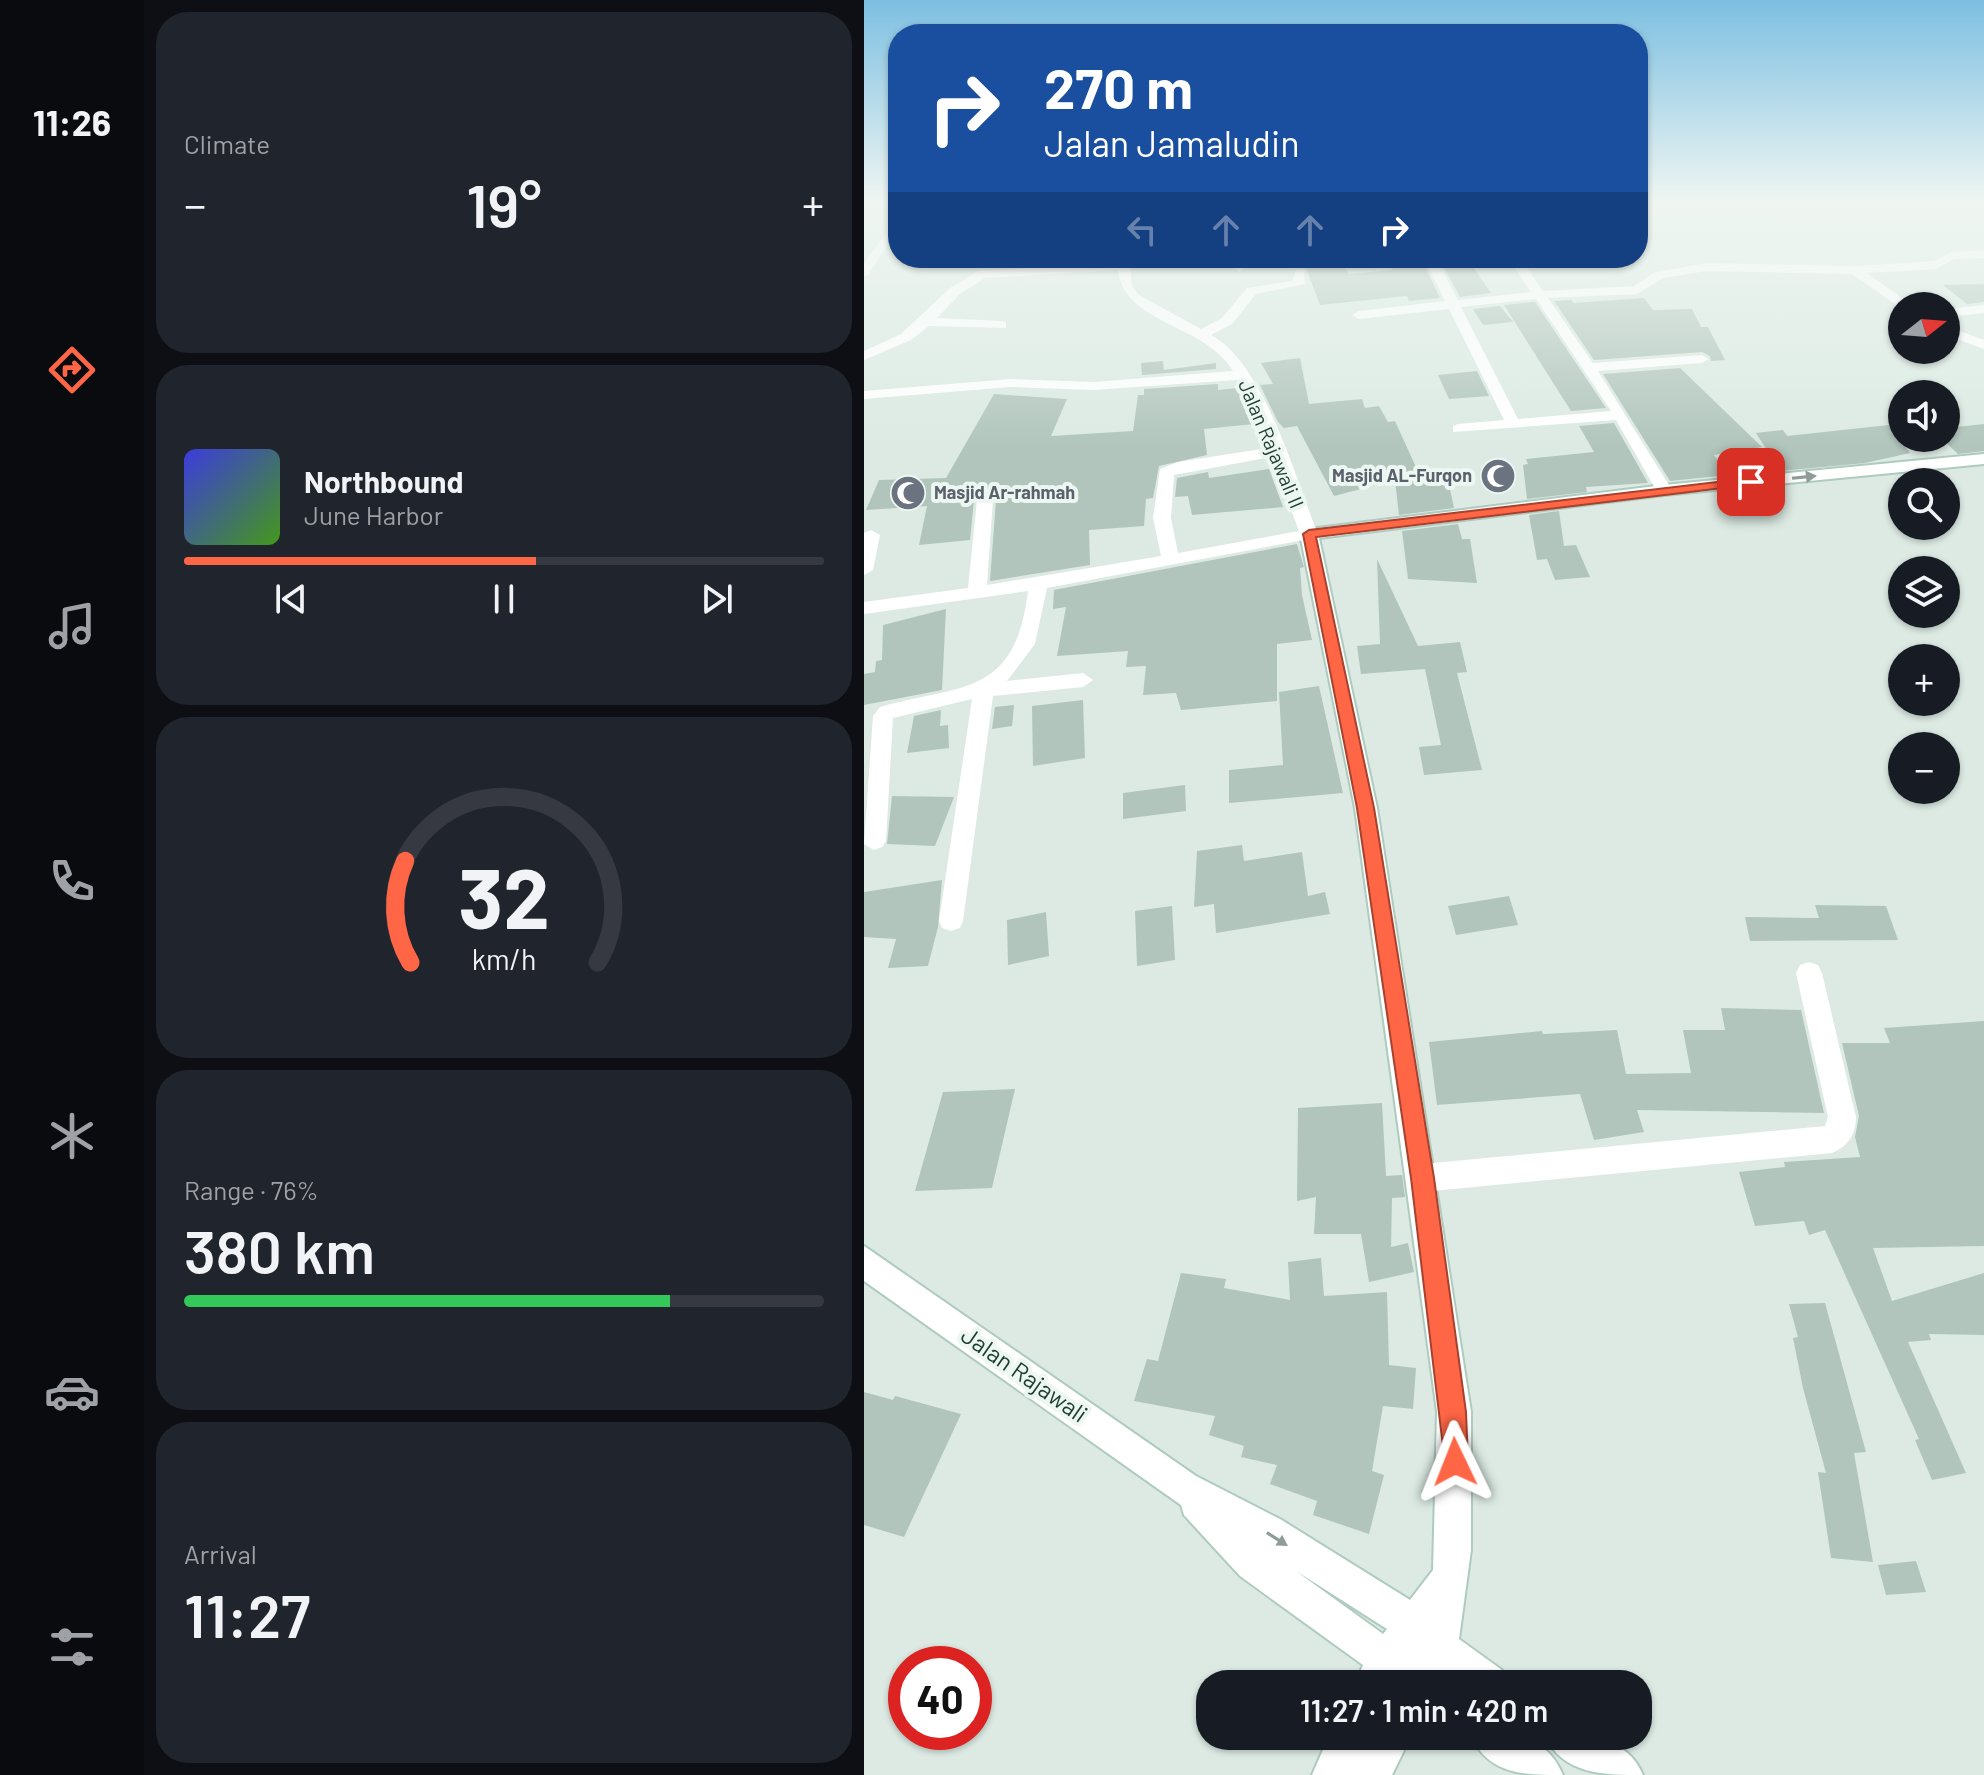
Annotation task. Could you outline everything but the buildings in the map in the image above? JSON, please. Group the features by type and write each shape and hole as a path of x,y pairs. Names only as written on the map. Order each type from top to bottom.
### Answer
{"street":[{"path":"864,356 906,337 966,284"},
{"name":"Jalan Rajawali II","path":"1126,284 1134,298 1223,347 1242,375 1309,534 1366,808 1454,1412 1457,1513 1449,1580 1425,1660"},
{"path":"1201,335 1227,321 1252,291 1296,284"},
{"path":"1444,284 1513,424"},
{"path":"1529,284 1621,415 1664,490"},
{"path":"1359,315 1582,290 1637,290 1646,284"},
{"path":"1960,312 1984,309"},
{"path":"926,322 1001,325"},
{"path":"1960,336 1984,345"},
{"path":"1586,368 1702,359"},
{"path":"864,395 1010,383 1093,386 1242,375"},
{"path":"1458,429 1621,415"},
{"path":"1171,559 1162,518 1166,472 1178,467 1275,452"},
{"path":"864,608 1038,584 1309,534 1664,490 1984,459"},
{"path":"977,593 985,500"},
{"path":"864,570 871,535"},
{"path":"951,921 984,690 1017,661 1028,644 1038,584"},
{"path":"874,841 883,716 893,710 984,690 1083,680"},
{"path":"1422,1178 1562,1162 1832,1139 1842,1128 1842,1117 1809,973"},
{"name":"Jalan Rajawali","path":"864,1262 1184,1488 1267,1532 1425,1660 1451,1670"},
{"name":"Jalan Rajawali","path":"1184,1488 1253,1563 1379,1670"},
{"name":"Jalan Rajawali","path":"1388,1670 1425,1660"},
{"path":"1332,1775 1343,1750"},
{"path":"1370,1775 1383,1750"},
{"path":"1510,1750 1543,1775"},
{"path":"1586,1750 1623,1775"}],"place":[{"name":"Masjid AL-Furqon","path":"1498,476"},
{"name":"Masjid Ar-rahmah","path":"908,493"}],"route":[{"path":"1455,1462 1454,1412 1366,808 1309,534 1751,482"}]}
